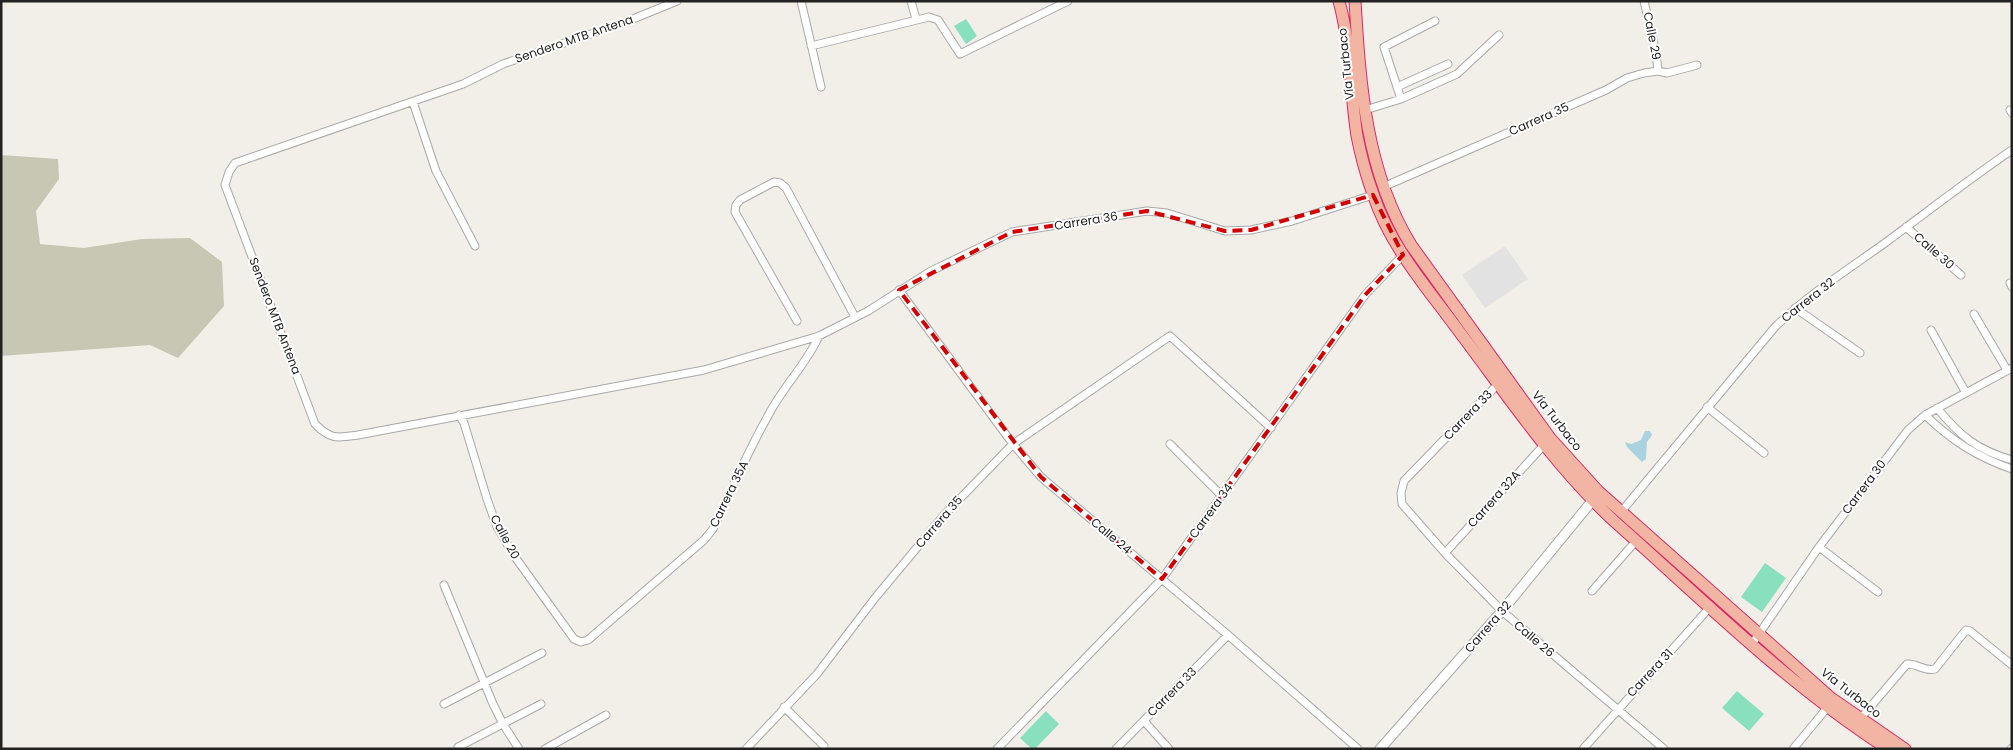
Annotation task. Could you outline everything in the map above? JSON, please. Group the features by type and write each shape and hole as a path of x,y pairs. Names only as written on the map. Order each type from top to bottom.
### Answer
{"highway":[{"name":"Vía Turbaco","path":"1339,1 1345,24 1357,136 1373,195 1389,232 1403,255 1543,446 1592,501 1636,541 1714,603 1755,639 1827,708 1888,749"},
{"name":"Vía Turbaco","path":"1355,1 1365,110 1374,158 1383,187 1399,224 1411,245 1540,423 1598,491 1714,603"},
{"name":"Vía Turbaco","path":"1755,639 1831,698 1905,749"}],"street":[{"name":"Sendero MTB Antena","path":"677,1 623,23 503,64 464,84 235,163 229,172 225,185 315,424 325,434 336,438 704,370 819,336"},
{"path":"911,1 916,20"},
{"path":"811,46 929,17 938,20 960,54 1068,1"},
{"name":"Calle 29","path":"1644,1 1653,35 1658,71"},
{"path":"803,2 821,87"},
{"path":"1400,99 1384,47 1435,21"},
{"path":"1365,110 1400,99 1457,74 1498,35"},
{"path":"1397,87 1448,64"},
{"name":"Carrera 35","path":"1383,187 1606,90 1628,78 1658,71 1667,73 1697,64"},
{"path":"413,102 436,170 475,246"},
{"name":"Carrera 32","path":"1621,512 1775,327 1795,308 1960,186 2012,150"},
{"path":"797,321 735,212 736,205 740,200 774,182 780,183 786,188 855,317"},
{"name":"Carrera 36","path":"819,336 975,248 1012,232 1147,211 1167,213 1225,231 1252,230 1292,221 1373,195"},
{"name":"Calle 30","path":"1906,227 1961,275"},
{"name":"Carrera 34","path":"997,749 1162,578 1365,295 1403,255"},
{"name":"Calle 24","path":"899,290 1013,444 1041,477 1162,578 1358,749"},
{"path":"1795,308 1860,353"},
{"path":"1974,314 2010,369"},
{"path":"1931,330 1966,393"},
{"name":"Carrera 35A","path":"582,642 588,640 704,540 713,528 768,415 819,336"},
{"name":"Carrera 35","path":"746,749 817,674 875,598 945,514 1013,444 1170,336 1271,428"},
{"name":"Carrera 30","path":"1755,639 1819,547 1908,430 1925,415 2010,369"},
{"name":"Carrera 33","path":"1400,493 1404,481 1498,384"},
{"path":"1707,407 1764,453"},
{"path":"1938,408 1951,425 1974,446 1993,455 2012,460"},
{"name":"Calle 20","path":"459,415 464,423 486,500 497,527 515,558 574,639 582,642"},
{"path":"1925,415 1963,447 1988,461 2012,468"},
{"path":"1170,444 1222,496"},
{"name":"Carrera 32A","path":"1445,553 1543,446"},
{"name":"Calle 26","path":"1400,493 1402,504 1445,553 1502,611 1664,749"},
{"name":"Carrera 32","path":"1380,749 1502,611 1592,501"},
{"path":"1592,591 1636,541"},
{"path":"1819,547 1878,592"},
{"path":"444,585 503,724 519,749"},
{"name":"Carrera 31","path":"1583,749 1714,603"},
{"path":"1860,719 1907,664 1928,670 1934,669 1966,630 1970,631 2012,665"},
{"name":"Carrera 33","path":"1116,749 1228,635"},
{"path":"444,704 542,653"},
{"path":"458,747 541,704"},
{"path":"784,707 824,746"},
{"path":"1793,749 1827,708"},
{"path":"545,749 606,715"},
{"path":"1144,721 1170,749"}],"highlighted area":[{"path":"1373,195 1403,255 1365,295 1162,579 1041,477 899,290 1012,232 1147,211 1225,231 1251,230"}],"shaded area":[{"path":"1,155 58,159 59,179 36,211 40,244 84,248 142,239 190,238 222,262 224,306 178,358 150,345 1,356"},
{"path":"1505,246 1528,279 1485,308 1462,275"}],"green space":[{"path":"966,19 977,36 966,44 954,26"},
{"path":"1765,563 1786,578 1762,612 1741,597"},
{"path":"1737,691 1764,714 1749,731 1722,708"},
{"path":"1046,711 1059,724 1035,749 1032,749 1020,738"}],"water":[{"path":"1645,431 1650,431 1652,435 1647,442 1646,459 1642,462 1627,447 1625,442 1631,444 1641,440"}]}
